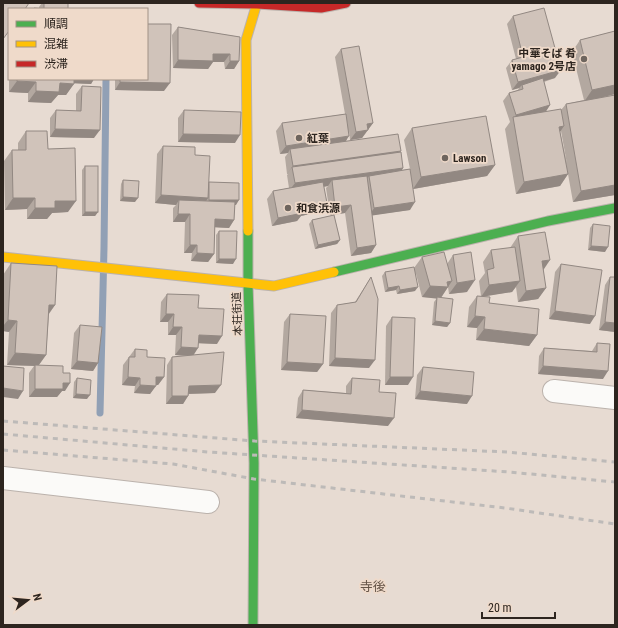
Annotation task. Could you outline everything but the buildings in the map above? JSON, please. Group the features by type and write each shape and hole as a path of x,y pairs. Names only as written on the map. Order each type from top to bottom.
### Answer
{"street":[{"path":"199,3 257,3 321,8 346,3"},
{"name":"本荘街道","path":"253,625 254,468 248,284 246,40 257,3"},
{"path":"3,257 274,286 548,221 615,208"},
{"path":"554,391 615,398"},
{"path":"3,478 208,502"}],"waterway":[{"path":"100,413 106,80"}],"railway":[{"path":"3,421 254,441 507,452 615,462"},
{"path":"3,434 208,452 509,472 615,482"},
{"path":"3,450 173,464 254,479 505,508 615,524"}],"traffic: fast":[{"path":"334,272 548,221 615,208"},
{"path":"248,231 248,284 254,463 253,625"}],"traffic: slow":[{"path":"248,231 246,40 257,3"},
{"path":"3,257 274,286 334,272"}],"traffic: jam":[{"path":"199,3 257,4 321,8 346,3"}],"place":[{"name":"中華そば 肴 yamago 2号店","path":"584,59"},
{"name":"紅葉","path":"299,138"},
{"name":"Lawson","path":"445,158"},
{"name":"和食浜源","path":"288,208"}],"district":[{"name":"寺後","path":"373,586"}]}
